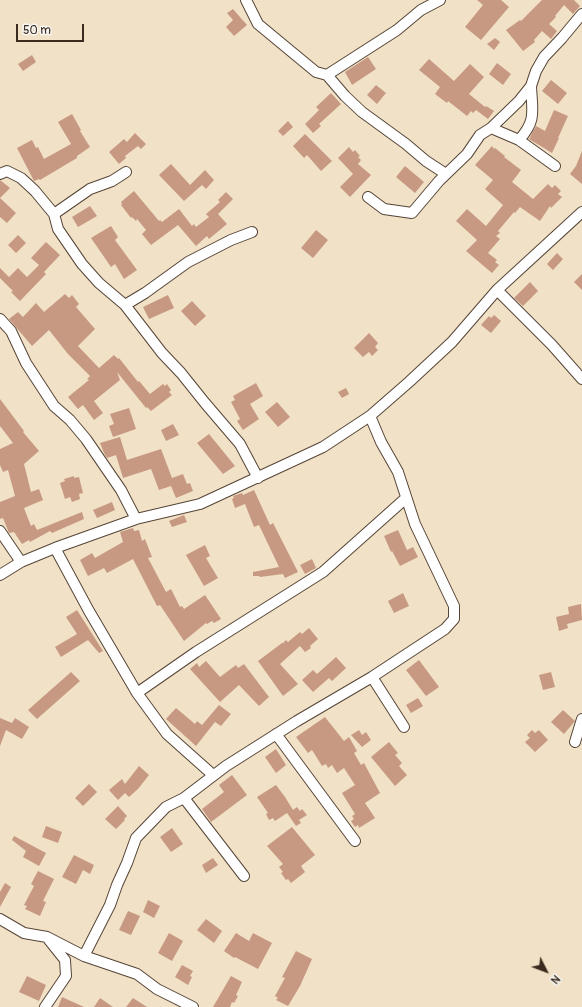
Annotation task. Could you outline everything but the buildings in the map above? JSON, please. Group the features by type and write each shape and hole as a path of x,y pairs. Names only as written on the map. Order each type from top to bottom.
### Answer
{"street":[{"path":"246,0 258,24 316,72 327,75 345,96 362,112 406,144 426,161 446,174"},
{"path":"327,75 397,30 421,10 440,0"},
{"path":"368,197 384,210 412,212 446,174 467,154 480,135 491,128 519,101 531,86 536,71 544,57 582,14"},
{"path":"519,140 526,132 533,116 531,86"},
{"path":"491,128 519,140 555,166"},
{"path":"0,174 7,171 21,178 35,191 54,214 58,229 82,264 99,283 125,305 162,353 181,373 240,444 258,478"},
{"path":"54,214 90,189 112,180 126,172"},
{"path":"0,575 21,562 55,548 136,519 200,504 323,448 370,416 452,342 497,290 582,213"},
{"path":"125,305 145,293 188,262 231,240 252,232"},
{"path":"497,290 552,345 582,378"},
{"path":"0,319 10,331 26,363 54,406 70,420 86,439 121,490 136,519"},
{"path":"84,956 110,905 136,838 166,807 184,798 214,775 276,734 372,676 445,629 454,619 454,606 415,524 398,472 381,442 370,416"},
{"path":"137,693 196,652 323,572 406,498"},
{"path":"0,531 21,562"},
{"path":"55,548 89,612 137,693 167,734 214,775"},
{"path":"372,676 404,727"},
{"path":"575,742 582,719"},
{"path":"276,734 355,841"},
{"path":"184,798 244,876"},
{"path":"0,919 24,932 47,937 84,956 137,974 157,989 193,1007"},
{"path":"45,1007 66,976 65,960 47,937"}]}
